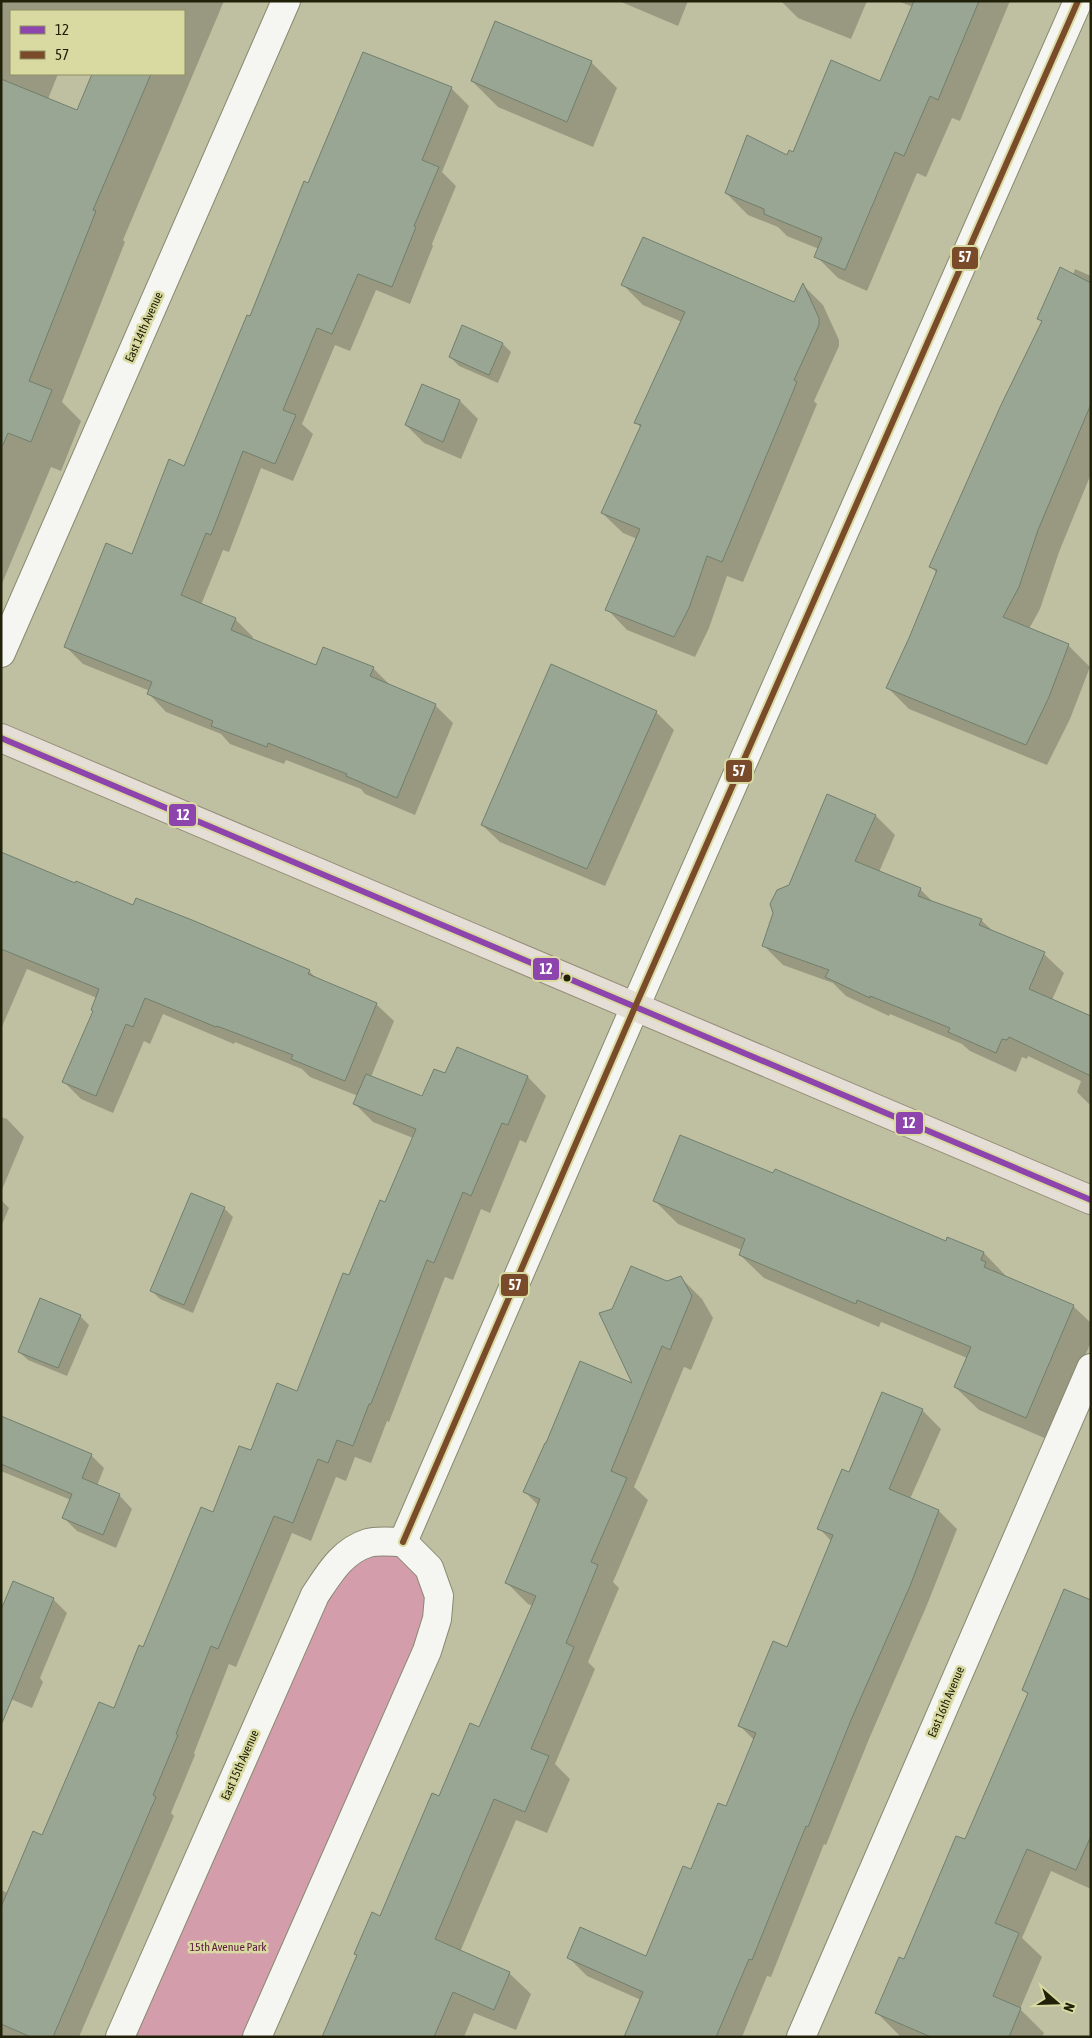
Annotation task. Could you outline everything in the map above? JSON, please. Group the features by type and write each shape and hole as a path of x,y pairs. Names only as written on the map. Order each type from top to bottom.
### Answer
{"main road":[{"path":"1,738 1091,1200"}],"street":[{"name":"East 14th Avenue","path":"1,654 286,1"},
{"path":"257,2037 427,1651 437,1619 439,1596 429,1568 403,1542 635,1007 1078,1"},
{"name":"East 16th Avenue","path":"801,2037 1091,1368"},
{"name":"East 15th Avenue","path":"120,2037 315,1595 331,1570 349,1553 369,1543 403,1542"}],"green space":[{"name":"15th Avenue Park","path":"403,1542 439,1596 257,2037 120,2037 331,1570"}],"building":[{"path":"914,1 979,1 938,100 930,96 904,156 895,152 845,270 814,257 822,238 764,214 764,209 725,193 747,135 787,155 789,150 793,152 831,60 880,81"},
{"path":"495,21 592,61 567,122 471,81"},
{"path":"363,52 452,87 422,160 439,167 414,226 416,227 392,287 358,274 332,334 317,328 283,410 296,415 275,464 243,451 211,535 206,533 181,595 236,618 231,630 316,665 323,647 374,667 370,676 436,704 397,798 346,776 347,774 268,743 267,747 211,726 213,721 147,694 152,682 64,647 106,543 132,554 169,459 184,466 247,315 250,316 304,181 308,183"},
{"path":"92,75 151,75 93,210 96,211 29,381 52,390 31,442 8,433 3,445 1,445 1,79 77,110"},
{"path":"643,237 794,302 803,283 819,318 819,325 794,380 797,382 722,562 707,556 689,608 674,637 605,610 640,529 601,513 641,425 634,423 685,312 621,285"},
{"path":"1060,267 1091,283 1091,404 1038,530 1019,587 1003,617 1069,644 1049,697 1026,745 886,688 937,570 929,567 1001,405 1042,321 1037,319"},
{"path":"462,325 503,343 489,375 449,357"},
{"path":"422,384 460,400 443,442 405,425"},
{"path":"551,664 657,711 587,869 481,825"},
{"path":"827,794 876,815 855,861 921,888 918,896 982,919 979,925 1045,952 1029,989 1091,1016 1091,1076 1009,1037 1007,1040 1002,1039 996,1053 948,1032 950,1028 870,996 870,998 825,977 829,970 762,946 773,913 770,904 777,890 789,885"},
{"path":"1,852 133,905 136,898 192,920 310,970 308,974 377,1003 345,1081 291,1059 293,1055 216,1027 145,998 133,1027 126,1024 96,1096 62,1082 93,1011 91,1010 99,989 1,949"},
{"path":"457,1047 528,1076 508,1125 502,1123 471,1196 463,1192 434,1263 427,1260 353,1446 337,1440 328,1463 318,1459 293,1523 274,1516 218,1649 211,1646 176,1734 178,1735 153,1795 156,1797 53,2037 31,2037 1,2024 1,1907 33,1831 42,1835 99,1702 114,1708 139,1645 143,1647 201,1507 213,1512 239,1446 251,1450 277,1383 297,1391 343,1273 349,1275 380,1200 385,1202 416,1129 353,1104 366,1074 422,1096 434,1069 445,1073"},
{"path":"680,1135 773,1173 775,1169 946,1241 947,1237 984,1252 981,1260 986,1262 984,1267 1074,1305 1026,1418 954,1387 971,1347 857,1300 856,1304 739,1255 745,1239 653,1201"},
{"path":"191,1193 225,1207 184,1305 150,1291"},
{"path":"631,1266 667,1281 681,1276 692,1296 670,1350 662,1346 611,1471 627,1478 591,1562 598,1565 566,1643 574,1647 531,1749 549,1756 525,1812 494,1799 435,1939 510,1972 494,2010 453,1992 434,2037 322,2037 357,1955 354,1954 372,1912 380,1916 432,1793 439,1796 470,1723 479,1727 536,1596 505,1583 540,1499 523,1492 546,1443 580,1361 632,1383 599,1313 612,1309"},
{"path":"40,1298 81,1315 58,1368 18,1352"},
{"path":"882,1392 923,1409 889,1489 939,1510 910,1586 851,1720 808,1827 806,1826 752,1960 749,1959 716,2037 624,2037 643,1992 567,1958 580,1927 646,1956 683,1866 691,1869 718,1803 726,1806 756,1733 738,1726 773,1641 787,1647 833,1535 817,1529 842,1469 849,1472"},
{"path":"1,1416 92,1454 82,1478 120,1494 103,1535 62,1518 72,1494 1,1464"},
{"path":"13,1581 54,1598 2,1723 1,1610"},
{"path":"1064,1589 1091,1600 1091,1836 1076,1870 1027,1849 995,1923 1019,1933 993,1996 1021,2008 1009,2037 931,2037 875,2013 899,1957 904,1959 956,1836 965,1839 1028,1693 1022,1690"}],"transit line":[{"name":"57","path":"403,1542 635,1007 1078,1"},
{"name":"12","path":"1,738 1091,1200"}]}
